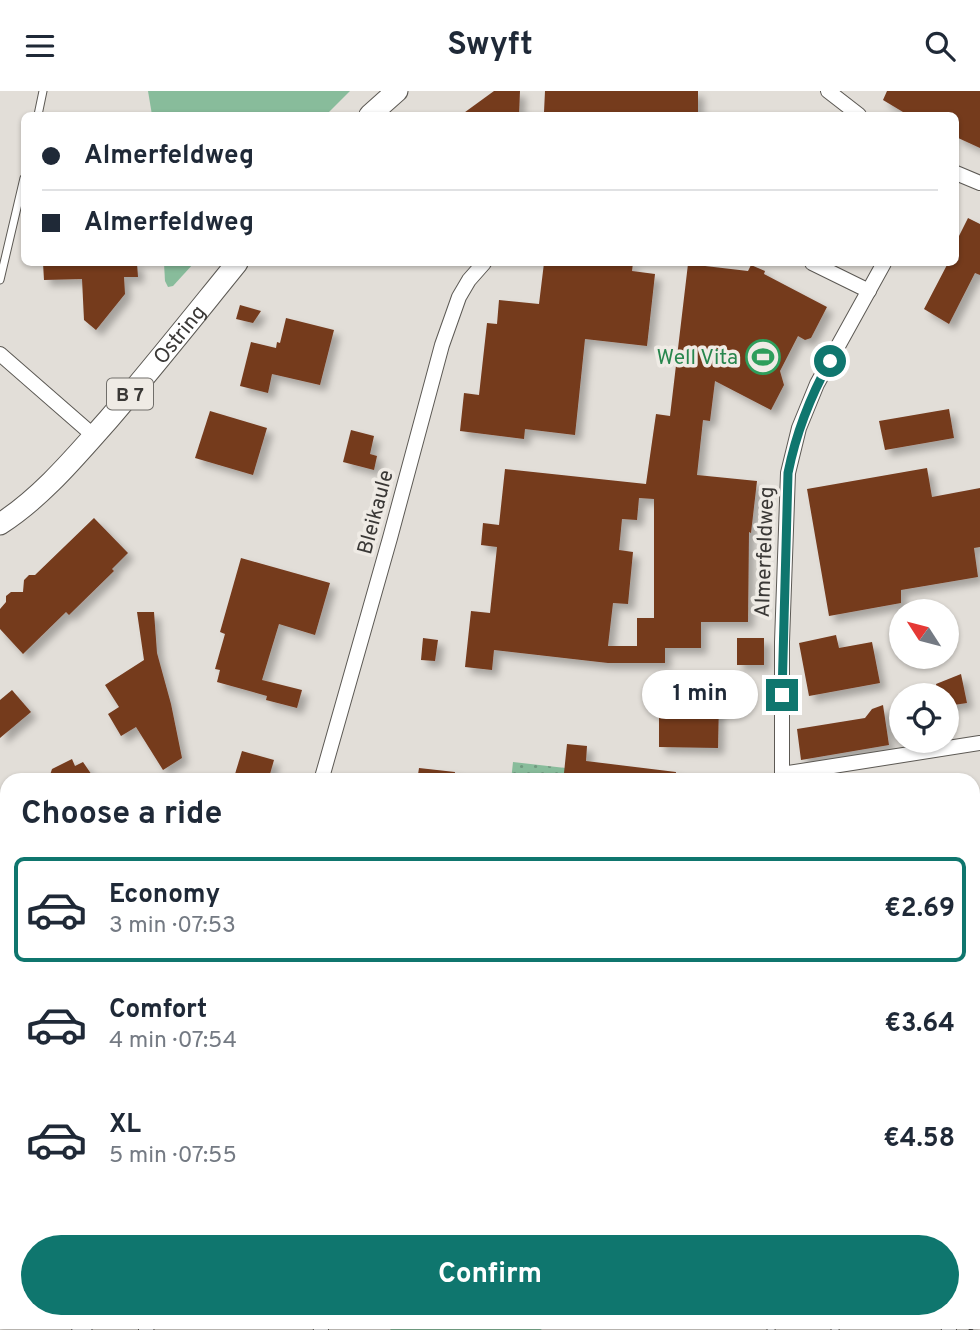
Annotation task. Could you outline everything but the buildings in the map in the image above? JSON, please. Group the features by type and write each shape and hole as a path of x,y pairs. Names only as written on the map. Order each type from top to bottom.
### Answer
{"main road":[{"path":"373,112 397,91"},
{"name":"Ostring","path":"4,524 59,475 94,436 158,362 235,266"}],"street":[{"path":"828,91 855,112"},
{"path":"959,174 980,183"},
{"name":"Bleikaule","path":"323,773 442,345 459,297 481,266"},
{"path":"818,266 869,291"},
{"name":"Almerfeldweg","path":"782,773 782,642 788,473 792,451 807,408 882,266"},
{"path":"0,354 94,436"},
{"path":"805,773 980,743"}],"lane":[{"path":"39,112 43,91"},
{"path":"0,280 21,191"}],"green space":[{"path":"148,91 350,91 329,112 152,112"},
{"path":"164,266 191,266 173,286 168,287"},
{"path":"513,762 609,773 512,773"},
{"path":"540,1329 542,1330 390,1330"}],"place":[{"name":"Well Vita","path":"763,357"}],"route":[{"path":"782,695 788,473 799,428 817,384 830,361"}]}
